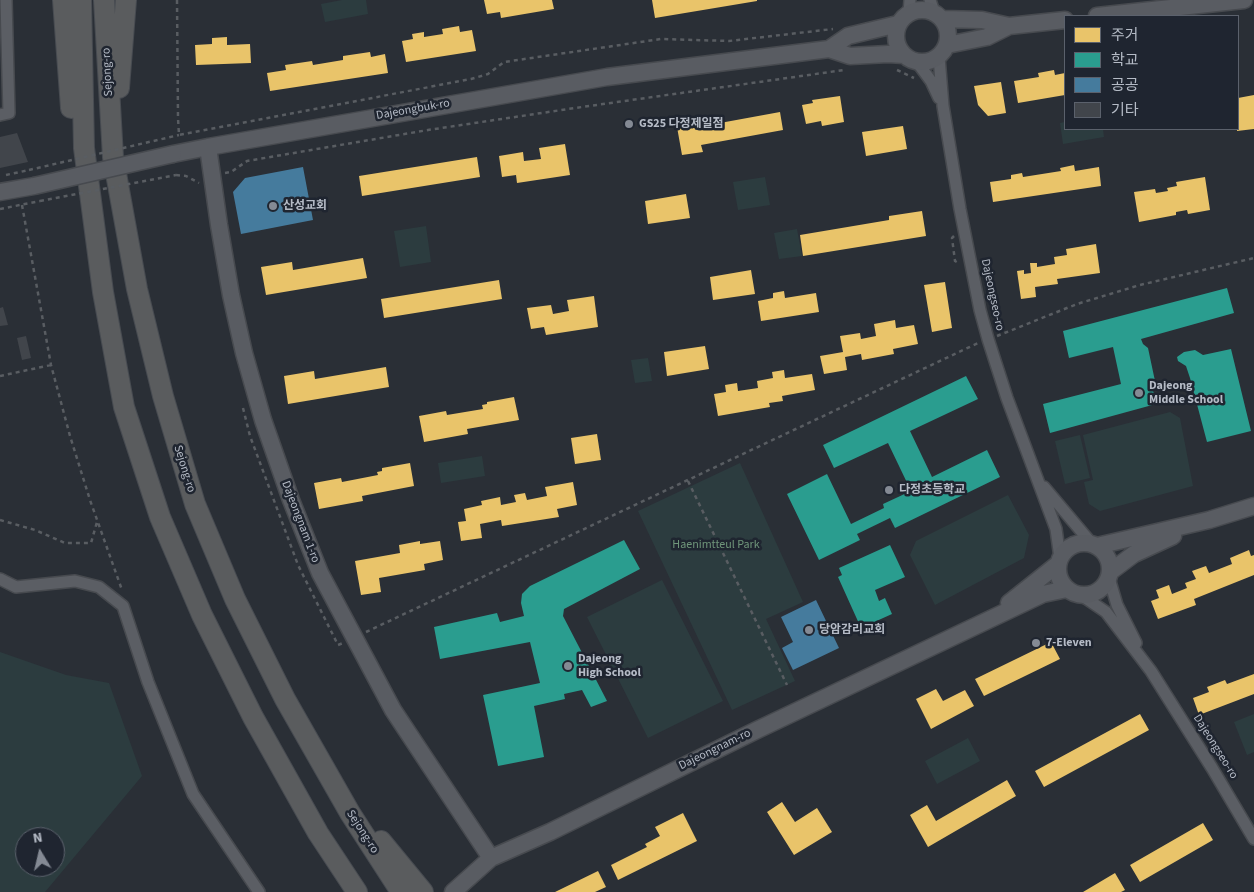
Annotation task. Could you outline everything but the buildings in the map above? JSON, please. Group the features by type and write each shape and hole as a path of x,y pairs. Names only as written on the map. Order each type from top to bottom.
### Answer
{"highway":[{"path":"63,0 71,114 82,208 104,292"},
{"name":"Sejong-ro","path":"81,0 84,148 104,292 124,407 160,517 202,614 253,717 318,833 357,892"},
{"name":"Sejong-ro","path":"104,0 113,157 137,289 163,396 195,504 235,599 285,699 350,813 401,892"},
{"path":"113,157 126,0"},
{"path":"253,717 312,847 342,892"},
{"path":"316,755 370,827 423,892"}],"street":[{"path":"0,115 9,113 3,23 6,0"},
{"path":"1106,15 1244,0"},
{"path":"829,49 848,36 906,12 917,10 936,10 1009,26 1064,20"},
{"path":"936,10 948,27 949,36 943,51 943,106"},
{"path":"906,12 896,32 896,41 899,49 911,58 931,81 943,106"},
{"path":"829,49 850,56 888,54 925,62 943,51 987,37 1009,26"},
{"name":"Dajeongbuk-ro","path":"0,192 37,194 173,154 208,146 578,81 829,49"},
{"name":"Dajeongseo-ro","path":"943,106 960,209 988,340 1015,420 1040,482"},
{"name":"Dajeongnam 1-ro","path":"208,146 230,295 244,353 263,420 291,500 320,573 393,710 491,858"},
{"path":"1040,482 1095,545 1105,553 1109,562 1117,606 1150,671"},
{"path":"1040,482 1056,529 1059,561 1058,573 1061,582 1106,612 1150,671"},
{"path":"986,622 1059,561 1066,550 1073,545 1083,543 1095,545 1210,520 1254,506"},
{"path":"986,622 1044,594 1074,592 1092,594 1102,588 1110,575 1134,554 1210,520"},
{"path":"0,579 16,587 75,581 99,587 123,606 148,682 193,794 259,892"},
{"name":"Dajeongnam-ro","path":"453,892 491,858 550,832 757,730 986,622"},
{"name":"Dajeongseo-ro","path":"1150,671 1212,768 1254,839"}],"path":[{"path":"177,0 178,118 180,135"},
{"path":"0,176 180,135 471,79 488,74 504,62 661,40 729,41 838,28"},
{"path":"890,67 905,72 918,80"},
{"path":"231,172 247,161 575,108 848,69"},
{"path":"0,209 22,205 37,194 176,175"},
{"path":"22,205 52,365 70,436 97,521 121,586 125,601 123,606"},
{"path":"956,233 952,238 955,262 965,268"},
{"path":"363,633 988,340 1086,301 1140,285 1254,258"},
{"path":"0,376 52,365"},
{"path":"688,481 787,685"},
{"path":"0,520 35,530 65,543 91,542 97,521"}],"green space":[{"path":"342,0 366,0 368,14 325,22 321,4"},
{"path":"1064,122 1064,130 1103,130 1104,137 1063,144 1060,123"},
{"path":"765,177 770,205 738,210 733,182"},
{"path":"426,226 431,262 400,267 394,231"},
{"path":"797,229 802,256 779,259 774,233"},
{"path":"648,358 652,381 635,383 631,360"},
{"path":"1170,412 1180,418 1193,486 1100,511 1089,504 1084,482 1093,480 1083,435"},
{"path":"1080,435 1090,478 1065,484 1055,441"},
{"path":"482,456 485,476 441,483 438,463"},
{"name":"Haenimtteul Park","path":"740,463 803,602 766,619 795,681 732,710 638,511"},
{"path":"1008,495 1029,535 1024,558 935,605 910,555 916,541"},
{"path":"662,580 723,701 648,738 587,617"},
{"path":"0,652 66,675 109,683 142,776 65,868 65,827 15,827 15,877 58,877 45,892 0,892"},
{"path":"1254,714 1254,752 1247,755 1234,722"},
{"path":"968,738 980,761 937,784 925,761"}],"place":[{"name":"GS25 다정제일점","path":"629,124"},
{"name":"산성교회","path":"273,206"},
{"name":"Dajeong Middle School","path":"1139,393"},
{"name":"다정초등학교","path":"889,490"},
{"name":"당암감리교회","path":"809,630"},
{"name":"7-Eleven","path":"1036,643"},
{"name":"Dajeong High School","path":"568,666"}]}
